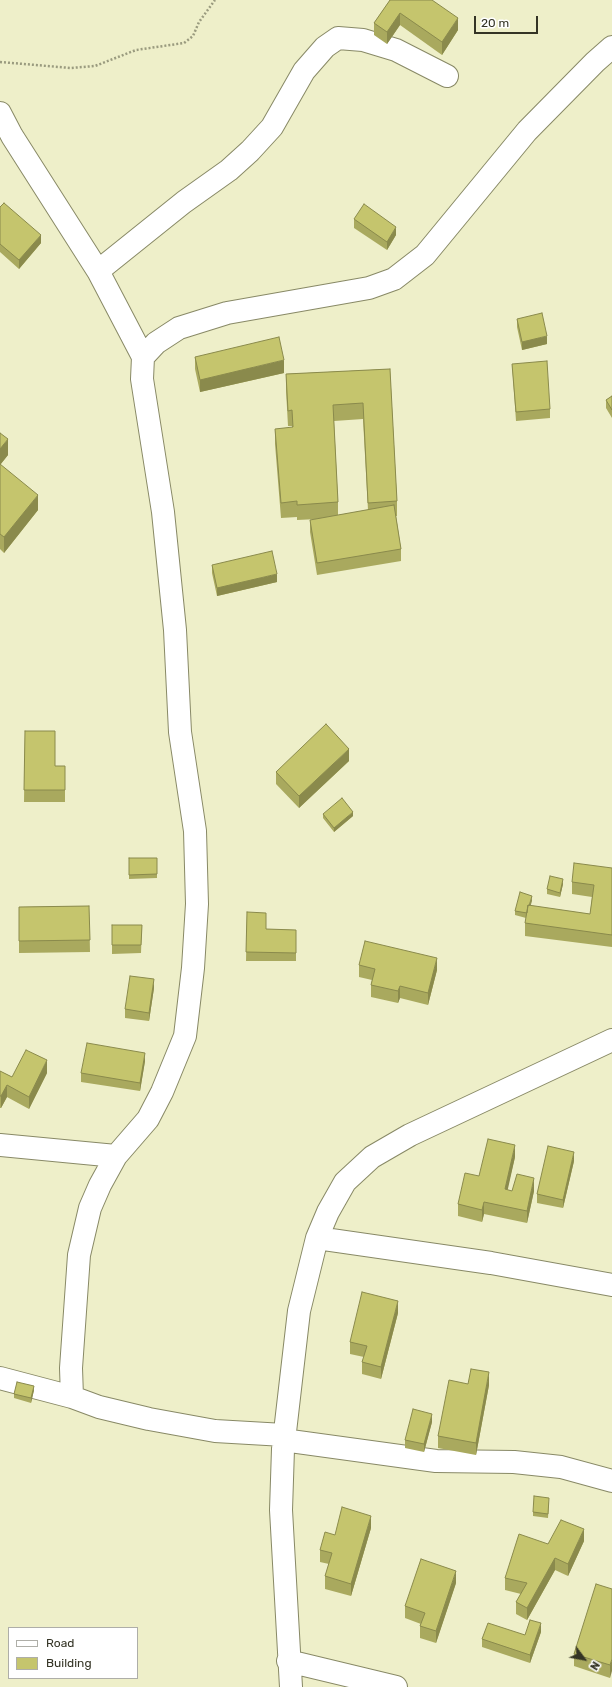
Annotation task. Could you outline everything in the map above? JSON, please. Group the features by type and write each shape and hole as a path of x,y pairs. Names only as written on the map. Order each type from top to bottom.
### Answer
{"street":[{"path":"98,270 184,202 229,170 250,151 272,127 304,71 325,47 338,38 363,40 396,50 447,76"},
{"path":"143,357 156,343 180,328 226,313 369,288 394,279 426,255 527,131 594,62 612,47"},
{"path":"0,113 6,141 98,270 143,357 142,378 164,520 175,630 180,732 195,831 197,904 193,968 185,1036 162,1092 148,1119 116,1156 100,1185 90,1208 80,1255 71,1368 72,1397"},
{"path":"291,1687 288,1661 281,1510 284,1437 299,1311 317,1238 328,1212 345,1182 372,1156 410,1135 612,1040"},
{"path":"0,1145 116,1156"},
{"path":"317,1238 491,1263 612,1285"},
{"path":"0,1378 72,1397 99,1407 149,1419 215,1430 284,1437 436,1461 514,1462 553,1466 612,1481"},
{"path":"288,1661 396,1687"}],"path":[{"path":"0,62 71,68 95,66 136,50 184,43 193,36 199,22 215,0"}],"building":[{"path":"390,0 432,0 458,18 442,42 400,13 387,32 374,23"},
{"path":"4,203 41,235 19,260 0,244 0,207"},
{"path":"364,204 396,227 387,242 354,219"},
{"path":"542,313 547,336 522,342 517,319"},
{"path":"279,337 284,360 200,380 195,357"},
{"path":"547,361 550,409 516,412 512,364"},
{"path":"390,369 397,501 368,503 363,403 333,405 338,502 297,505 297,501 281,503 275,429 293,427 292,410 288,411 286,374"},
{"path":"612,396 612,410 606,400"},
{"path":"0,433 8,439 0,449"},
{"path":"0,464 38,495 4,537 0,534"},
{"path":"394,505 401,549 317,563 310,520"},
{"path":"272,551 277,574 217,588 212,565"},
{"path":"326,724 349,749 299,796 276,772"},
{"path":"25,731 55,731 55,766 65,766 65,790 24,790"},
{"path":"342,798 353,812 334,828 323,814"},
{"path":"129,858 157,858 157,874 129,875"},
{"path":"574,863 612,868 612,935 525,923 528,905 590,914 594,885 572,882"},
{"path":"550,876 563,879 560,893 547,889"},
{"path":"520,892 532,896 529,906 528,905 527,913 515,911"},
{"path":"89,906 90,940 19,941 19,907"},
{"path":"247,912 266,913 266,929 296,930 296,953 246,952"},
{"path":"112,925 142,925 141,945 112,945"},
{"path":"365,941 437,958 428,993 400,986 398,991 371,985 375,969 359,965"},
{"path":"130,976 154,979 149,1013 125,1009"},
{"path":"87,1043 145,1053 140,1083 81,1073"},
{"path":"26,1050 47,1060 29,1097 7,1085 0,1096 0,1071 12,1077"},
{"path":"488,1139 515,1145 505,1189 512,1191 517,1174 534,1178 527,1211 484,1202 482,1210 458,1204 465,1173 479,1176"},
{"path":"548,1146 574,1152 563,1200 537,1194"},
{"path":"362,1292 398,1301 381,1367 362,1362 367,1346 350,1342"},
{"path":"471,1369 489,1372 476,1443 438,1436 449,1380 468,1384"},
{"path":"17,1382 34,1386 31,1398 14,1394"},
{"path":"413,1409 432,1414 424,1444 405,1440"},
{"path":"534,1496 549,1498 548,1514 533,1512"},
{"path":"342,1507 371,1516 351,1584 325,1576 332,1553 320,1550 325,1532 335,1535"},
{"path":"561,1520 584,1529 568,1564 555,1558 527,1608 516,1602 527,1583 505,1578 519,1534 548,1544"},
{"path":"421,1559 456,1571 436,1631 420,1626 425,1613 405,1606"},
{"path":"596,1584 612,1589 612,1659 610,1665 574,1654"},
{"path":"530,1620 541,1623 530,1655 482,1639 488,1623 525,1635"}]}
